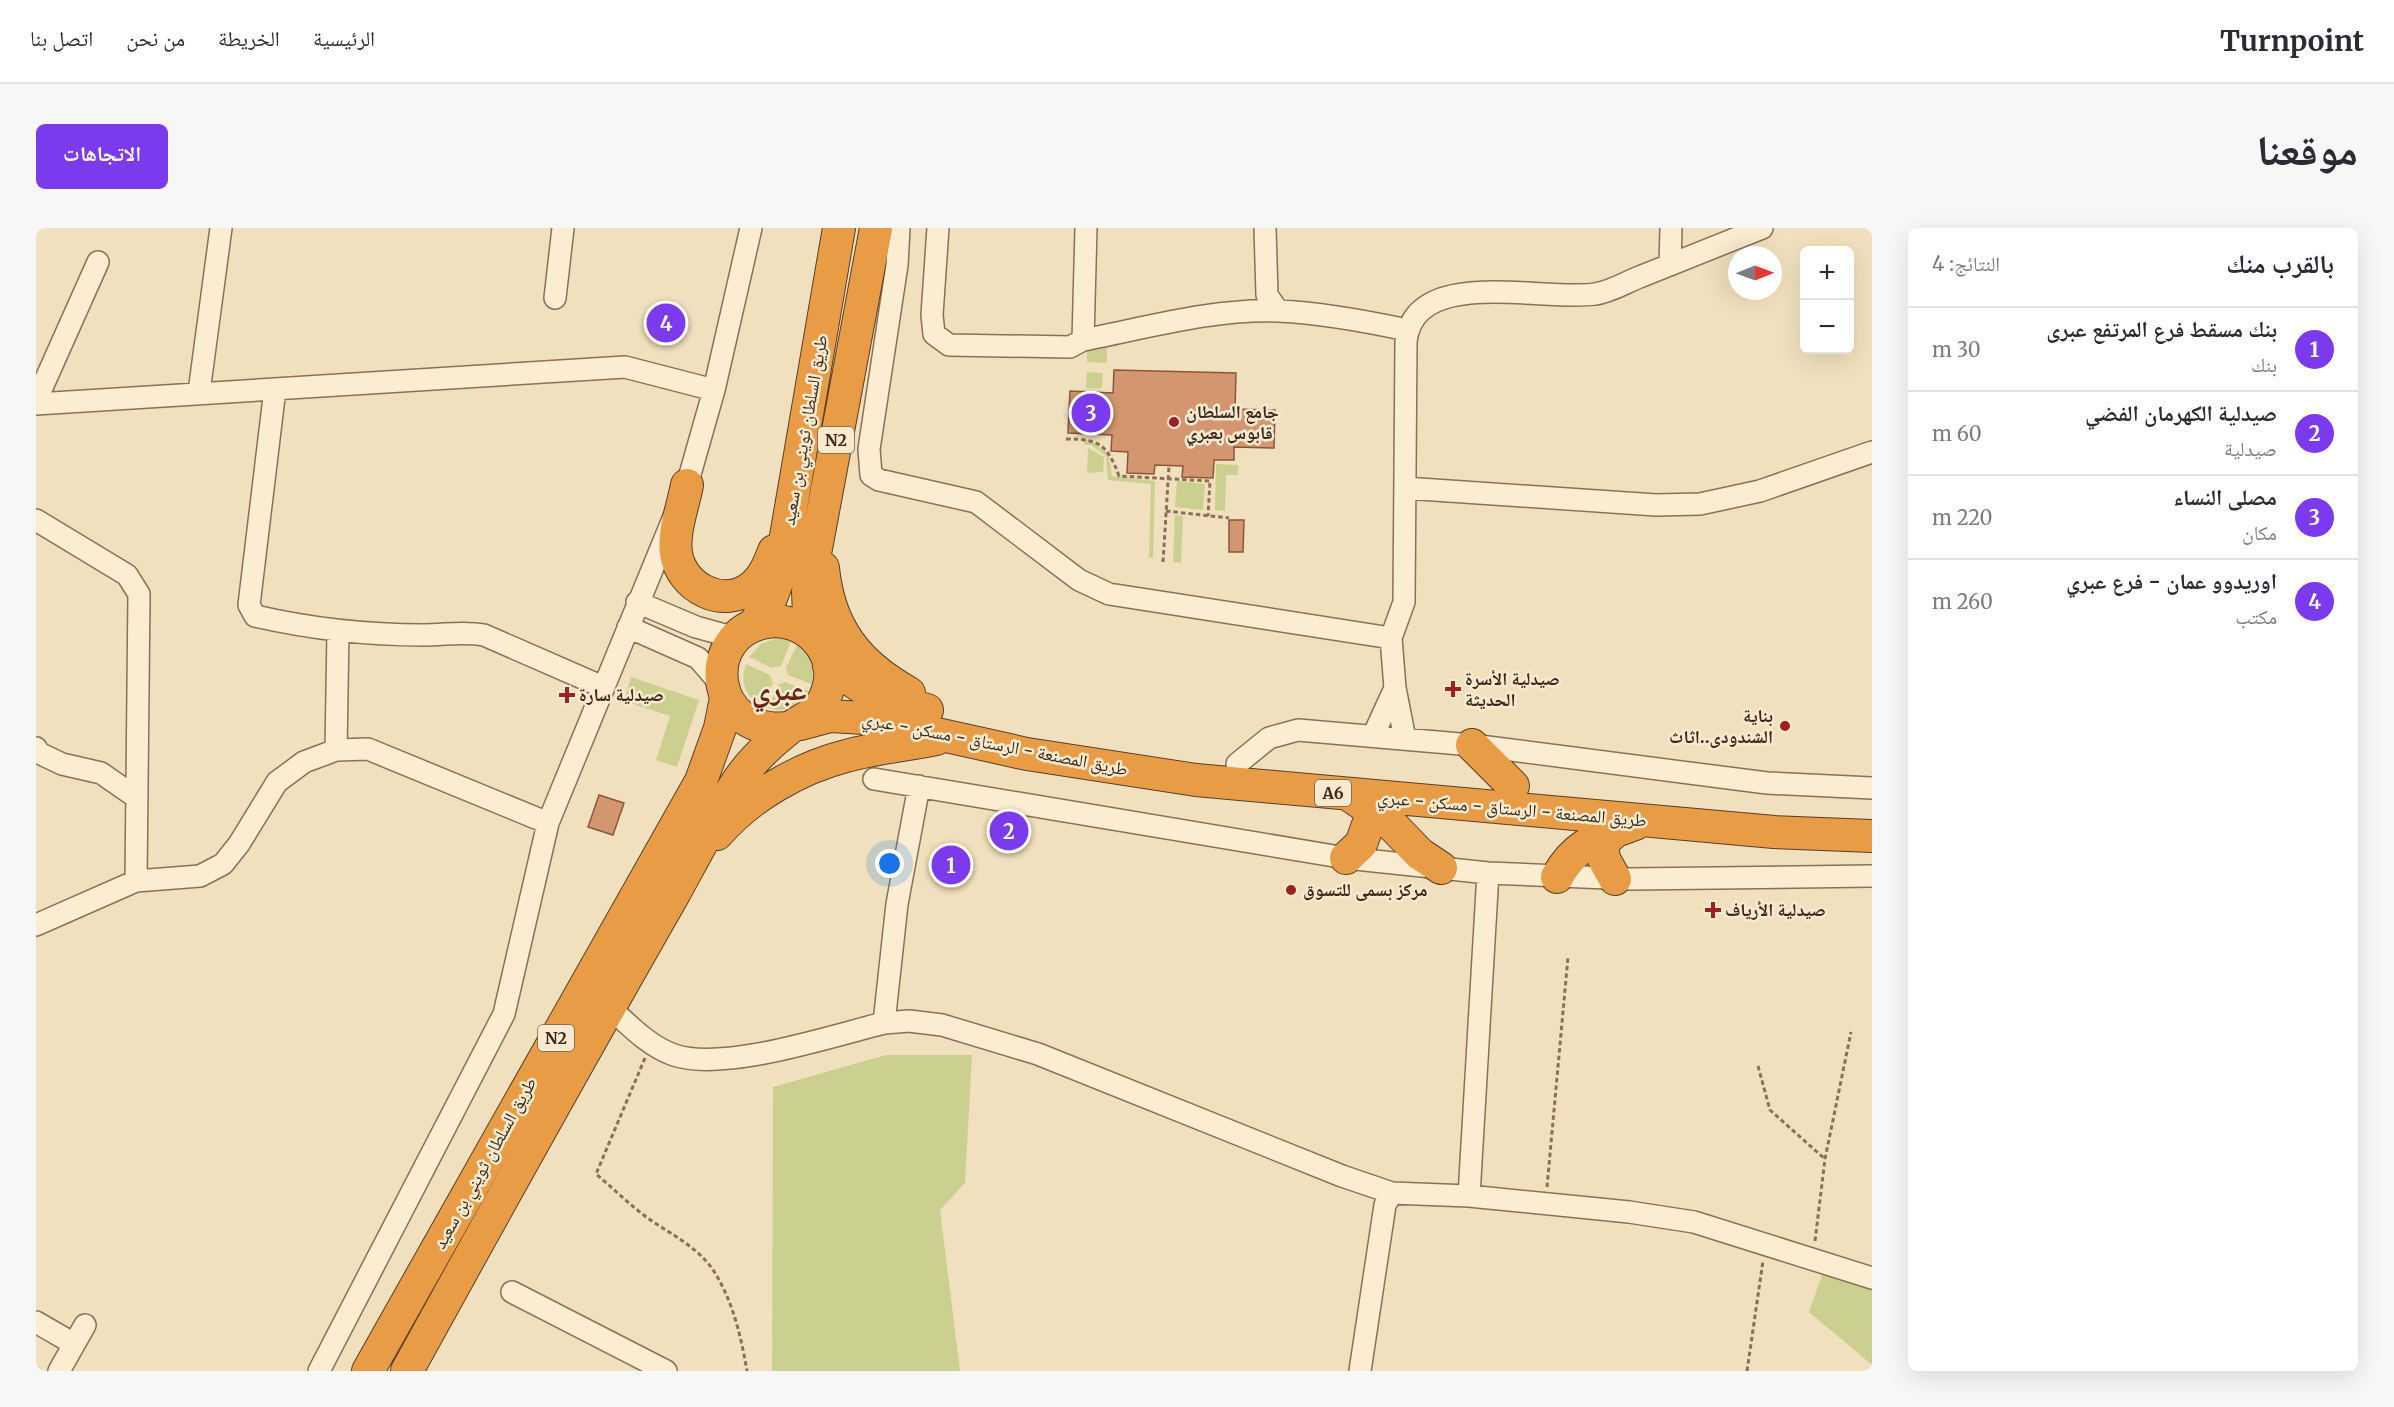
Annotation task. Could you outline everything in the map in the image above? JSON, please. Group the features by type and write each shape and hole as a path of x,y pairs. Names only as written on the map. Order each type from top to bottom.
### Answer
{"highway":[{"name":"طريق السلطان ثويني بن سعيد","path":"744,632 771,598 779,577 839,228"},
{"name":"طريق السلطان ثويني بن سعيد","path":"826,657 809,616 808,591 876,228"},
{"path":"829,478 822,562 827,599 843,634 855,651 879,674 953,726"},
{"path":"687,485 675,551 686,579 711,595 739,594 756,582 768,565 790,514"},
{"path":"744,632 779,621 793,623 810,634 826,657"},
{"name":"N2","path":"725,692 723,661 744,632"},
{"name":"N2","path":"795,726 814,714 824,700 830,683 826,657"},
{"name":"طريق المصنعة - الرستاق - مسكن - عبري","path":"826,657 874,695 1028,754 1163,776 1361,803 1632,825 1872,836"},
{"name":"طريق السلطان ثويني بن سعيد","path":"368,1371 701,781 720,728 725,692"},
{"path":"725,692 735,711 753,724 774,730 795,726"},
{"name":"طريق المصنعة - الرستاق - مسكن - عبري","path":"795,726 830,716 852,716 953,726 1237,764 1513,786 1754,810 1872,814"},
{"name":"طريق السلطان ثويني بن سعيد","path":"407,1371 608,1006 735,784 763,751 795,726"},
{"path":"674,892 724,826 771,789 810,769 845,756 953,726"},
{"path":"1472,745 1513,786"},
{"path":"1346,858 1361,844 1361,803"},
{"path":"1361,803 1396,827 1420,854 1441,868"},
{"path":"1557,877 1566,860 1585,845 1599,836 1632,825"},
{"path":"1615,879 1604,859 1602,843 1632,825"}],"street":[{"path":"199,392 221,228"},
{"path":"555,298 563,228"},
{"path":"319,1371 504,1014 548,824 687,485 714,390 751,228"},
{"path":"899,228 897,264 869,449 871,475 879,480 976,502 1079,580 1109,594 1391,638"},
{"path":"938,228 933,307 934,334 949,345 1070,347 1083,340 1206,317 1278,311 1369,322 1407,330"},
{"path":"1083,340 1086,228"},
{"path":"1265,228 1268,294 1278,311"},
{"path":"1670,265 1671,228"},
{"path":"1405,739 1395,688 1391,638 1404,602 1407,330 1415,314 1427,304 1443,297 1466,294 1596,294 1762,228"},
{"path":"98,262 36,402 625,367 714,390"},
{"path":"275,389 249,604 255,616 338,631 426,635 466,632 484,635 603,687"},
{"path":"1404,488 1656,505 1700,504 1760,491 1872,452"},
{"path":"36,520 127,575 139,594 136,881"},
{"path":"638,602 696,627 744,632"},
{"path":"628,627 698,658 725,692"},
{"path":"336,750 338,631"},
{"path":"1373,735 1395,688"},
{"path":"1237,764 1261,743 1284,732 1298,730 1472,745 1767,783 1872,788"},
{"path":"36,748 39,753 62,764 101,773 137,798"},
{"path":"36,925 136,881 200,876 223,864 239,844 277,782 304,762 336,750 368,749 548,824"},
{"path":"874,779 1346,858 1488,873 1615,879 1872,876"},
{"path":"884,1023 897,904 919,786"},
{"path":"1469,1196 1488,873"},
{"path":"608,1006 651,1044 685,1058 731,1059 884,1023 909,1021 942,1025 1038,1054 1342,1176 1392,1193 1469,1196 1694,1222 1872,1278"},
{"path":"1360,1371 1384,1204 1392,1193"},
{"path":"512,1292 666,1371"},
{"path":"36,1322 74,1344"},
{"path":"59,1371 85,1325"}],"path":[{"path":"1066,440 1092,439 1110,454 1119,476 1210,481 1208,516"},
{"path":"1164,562 1169,466"},
{"path":"1166,511 1229,518"},
{"path":"1545,1204 1568,957"},
{"path":"1812,1258 1825,1159 1851,1032"},
{"path":"651,1044 596,1174 648,1218 681,1239 711,1267 735,1321 747,1371"},
{"path":"1758,1066 1770,1110 1825,1159"},
{"path":"1747,1371 1765,1244"}],"green space":[{"path":"1107,345 1107,363 1087,362 1087,349"},
{"path":"1087,372 1103,373 1102,388 1086,388"},
{"path":"1084,440 1091,441 1108,453 1112,476 1155,481 1153,558 1149,557 1151,484 1108,480 1106,456 1091,445 1084,445"},
{"path":"1088,448 1104,457 1103,472 1087,473"},
{"path":"1216,464 1238,465 1238,475 1226,475 1225,511 1215,510"},
{"path":"1177,481 1205,484 1203,510 1175,507"},
{"path":"1175,515 1183,516 1181,563 1173,562"},
{"path":"778,638 791,641 781,666 772,668 749,657 761,644"},
{"path":"797,645 806,653 811,662 813,672 811,684 788,675 786,668"},
{"path":"746,664 770,675 773,683 761,705 751,698 745,688"},
{"path":"631,677 699,700 677,767 656,760 670,716 624,701"},
{"path":"785,682 809,691 791,707 780,710 768,708 779,684"},
{"path":"886,1055 972,1055 965,1183 940,1210 960,1371 772,1371 773,1087"},
{"path":"1824,1270 1872,1290 1872,1365 1809,1312"}],"building":[{"name":"جامع السلطان قابوس بعبري","path":"1114,370 1236,373 1235,409 1275,410 1274,448 1234,447 1234,460 1214,460 1213,478 1182,477 1183,466 1155,465 1154,474 1127,473 1128,452 1111,451 1112,435 1068,433 1070,391 1113,393"},
{"path":"1229,520 1244,520 1243,552 1229,552"},
{"path":"599,795 624,803 613,835 588,827"}],"place":[{"name":"اوريدوو عمان - فرع عبري","path":"666,323"},
{"name":"مصلى النساء","path":"1091,413"},
{"name":"جامع السلطان قابوس بعبري","path":"1174,422"},
{"name":"صيدلية الأسرة الحديثة","path":"1453,689"},
{"name":"صيدلية سارة","path":"567,695"},
{"name":"بناية الشندودى..اثاث","path":"1785,726"},
{"name":"صيدلية الكهرمان الفضي","path":"1009,831"},
{"name":"بنك مسقط فرع المرتفع عبرى","path":"951,865"},
{"name":"مركز بسمى للتسوق","path":"1291,890"},
{"name":"صيدلية الأرياف","path":"1713,910"}],"district":[{"name":"عبري","path":"779,690"}]}
